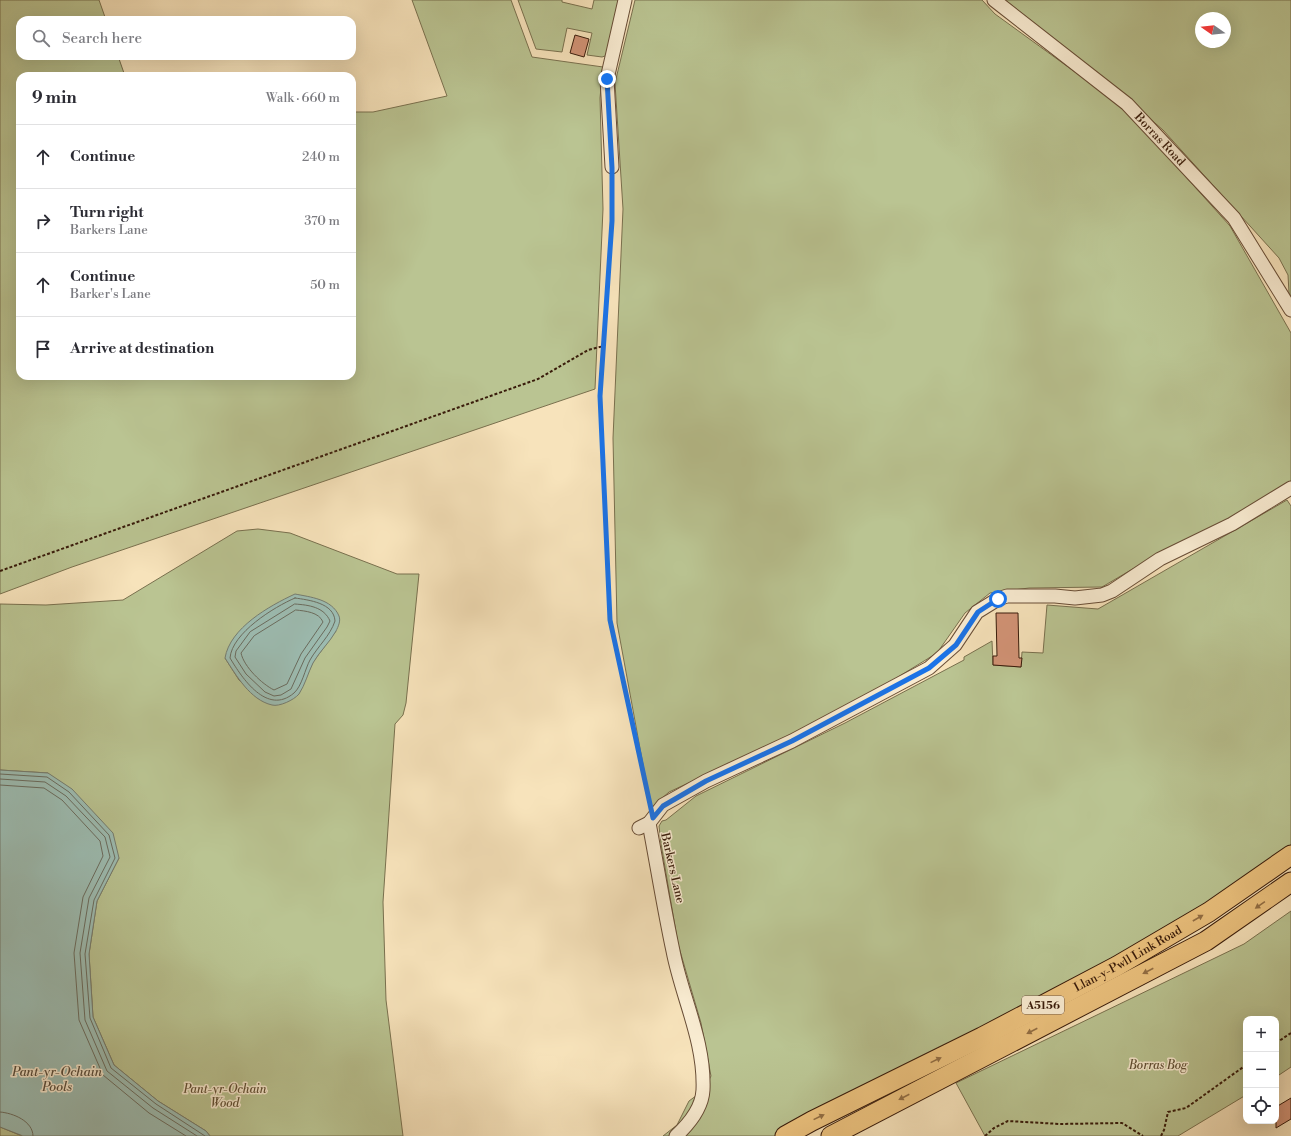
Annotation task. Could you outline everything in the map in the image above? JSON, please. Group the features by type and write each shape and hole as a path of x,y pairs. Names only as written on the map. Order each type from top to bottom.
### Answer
{"highway":[{"name":"Llan-y-Pwll Link Road","path":"785,1136 812,1120 982,1037 1117,966 1209,912 1291,855"},
{"name":"Llan-y-Pwll Link Road","path":"831,1136 1206,941 1291,882"}],"street":[{"path":"612,168 607,79 625,0"},
{"name":"Borras Road","path":"994,0 1127,104 1234,218 1291,310"},
{"path":"676,1136 693,1120 703,1092 701,1056 694,1022 673,952 647,823 663,806 706,781 792,741 929,668 956,645 978,612 998,599 1007,596 1054,596 1074,598 1102,595 1160,559 1232,524 1291,488"}],"path":[{"name":"Barkers Lane","path":"612,168 612,221 600,396 610,620 647,823"},
{"path":"0,571 538,379 588,350 604,346"},
{"path":"1279,1041 1291,1033"},
{"path":"1161,1136 1168,1112 1186,1108 1243,1067"},
{"path":"985,1136 994,1128 1008,1120 1060,1124 1122,1123 1143,1136"}],"green space":[{"path":"0,0 99,0 105,16 16,16 16,60 119,60 124,72 16,72 16,380 356,380 356,112 373,112 447,96 412,0 511,0 532,57 603,67 600,98 603,209 595,389 72,567 0,594"},
{"path":"518,0 562,0 562,2 592,9 594,0 622,0 608,55 602,57 587,55 592,33 567,28 562,52 536,49"},
{"path":"635,0 982,0 995,14 1122,106 1230,226 1291,333 1291,481 1228,521 1148,560 1102,587 1029,588 990,593 965,613 937,653 885,685 811,726 669,792 651,808 617,623 613,438 623,209 615,83"},
{"path":"1005,0 1291,0 1291,297 1289,293 1288,275 1279,258 1163,130 1102,77"},
{"path":"1287,500 1291,506 1291,845 1248,877 1180,923 778,1136 663,1136 677,1125 689,1101 704,1090 711,1076 701,1023 678,944 661,844 659,826 662,821 666,820 696,796 845,723 964,660 964,657 992,641 993,665 1021,667 1022,652 1043,653 1047,605 1098,609"},
{"name":"Pant-yr-Ochain Wood","path":"258,529 290,533 397,574 419,574 406,703 403,715 395,724 383,902 386,1000 403,1136 210,1136 206,1131 158,1101 114,1065 93,1017 89,954 97,901 119,858 48,773 0,770 0,604 46,605 123,600 237,531","holes":["336,631 313,662 298,695 259,699 239,680 225,658"]},
{"name":"Borras Bog","path":"1291,911 1291,1067 1279,1075 1279,1016 1243,1016 1243,1097 1178,1136 985,1136 956,1083 1244,944"},
{"path":"0,1127 22,1136 0,1136"}],"water":[{"path":"295,594 326,602 336,610 340,618 338,628 313,663 299,694 294,699 278,705 272,705 257,698 244,686 225,658 228,647 242,628 252,619"},
{"name":"Pant-yr-Ochain Pools","path":"0,770 48,773 72,789 113,833 119,858 97,901 89,954 93,1017 114,1065 158,1101 206,1131 210,1136 23,1136 0,1127"}],"building":[{"path":"575,35 589,39 584,57 570,53"},
{"path":"996,613 1018,613 1019,658 1022,658 1021,667 993,665 993,656 997,656"},
{"path":"1291,1098 1291,1119 1276,1128 1276,1124 1279,1124 1279,1105"}],"route":[{"path":"607,79 612,168 612,221 600,396 610,620 653,818 663,806 706,781 792,741 911,679 929,668 956,645 971,620 978,612 998,599"}]}
